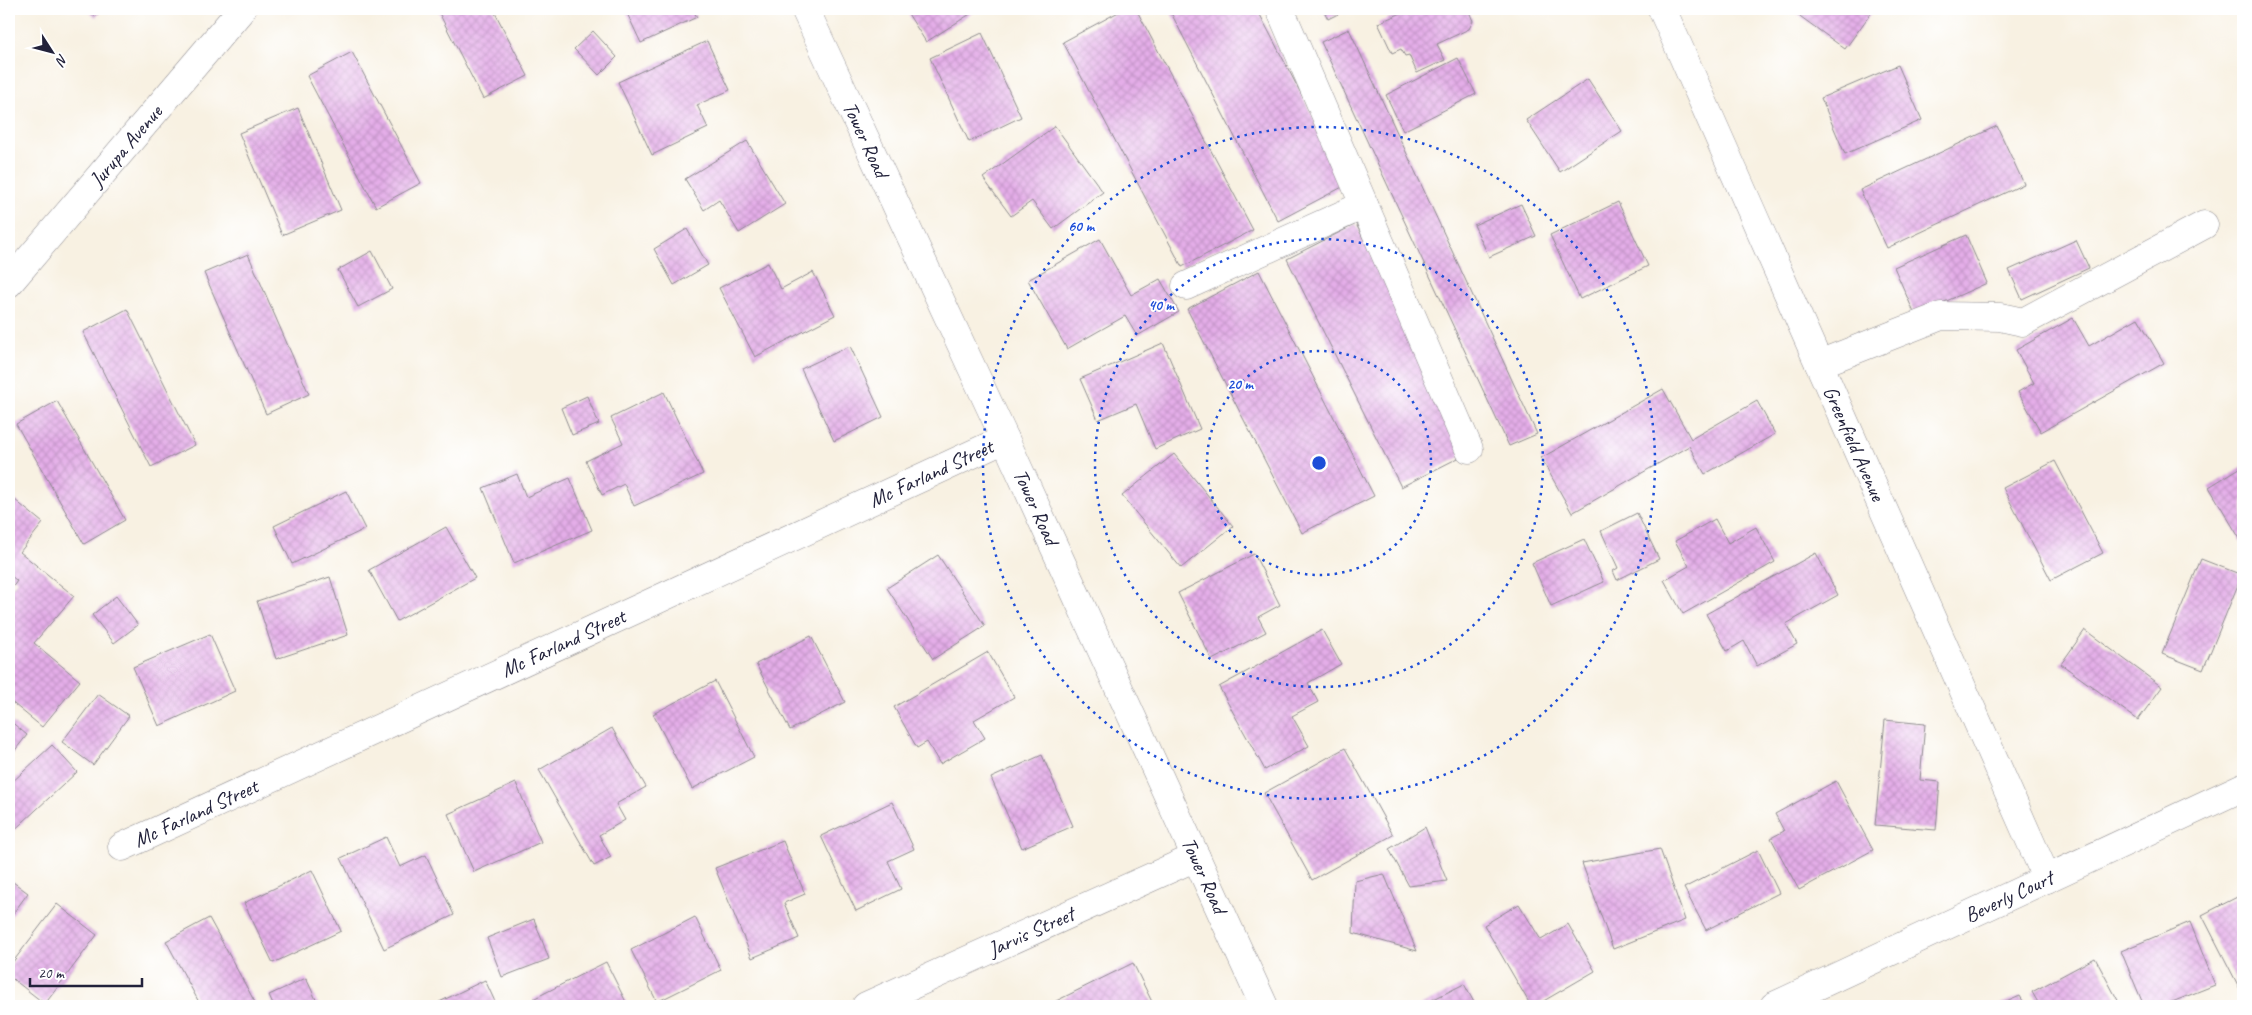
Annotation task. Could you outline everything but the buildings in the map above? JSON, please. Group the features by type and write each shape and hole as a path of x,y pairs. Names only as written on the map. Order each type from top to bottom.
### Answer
{"street":[{"name":"Jurupa Avenue","path":"9,283 242,9"},
{"name":"Tower Road","path":"805,9 1005,439 1264,1006"},
{"path":"1280,9 1469,449"},
{"name":"Greenfield Avenue","path":"1662,9 2047,879"},
{"path":"1186,286 1364,204"},
{"path":"1819,364 1941,316 2000,317 2023,322 2204,225"},
{"name":"Mc Farland Street","path":"122,847 1005,439"},
{"name":"Beverly Court","path":"1774,1006 2243,787"},
{"name":"Jarvis Street","path":"866,1006 1196,857"}]}
